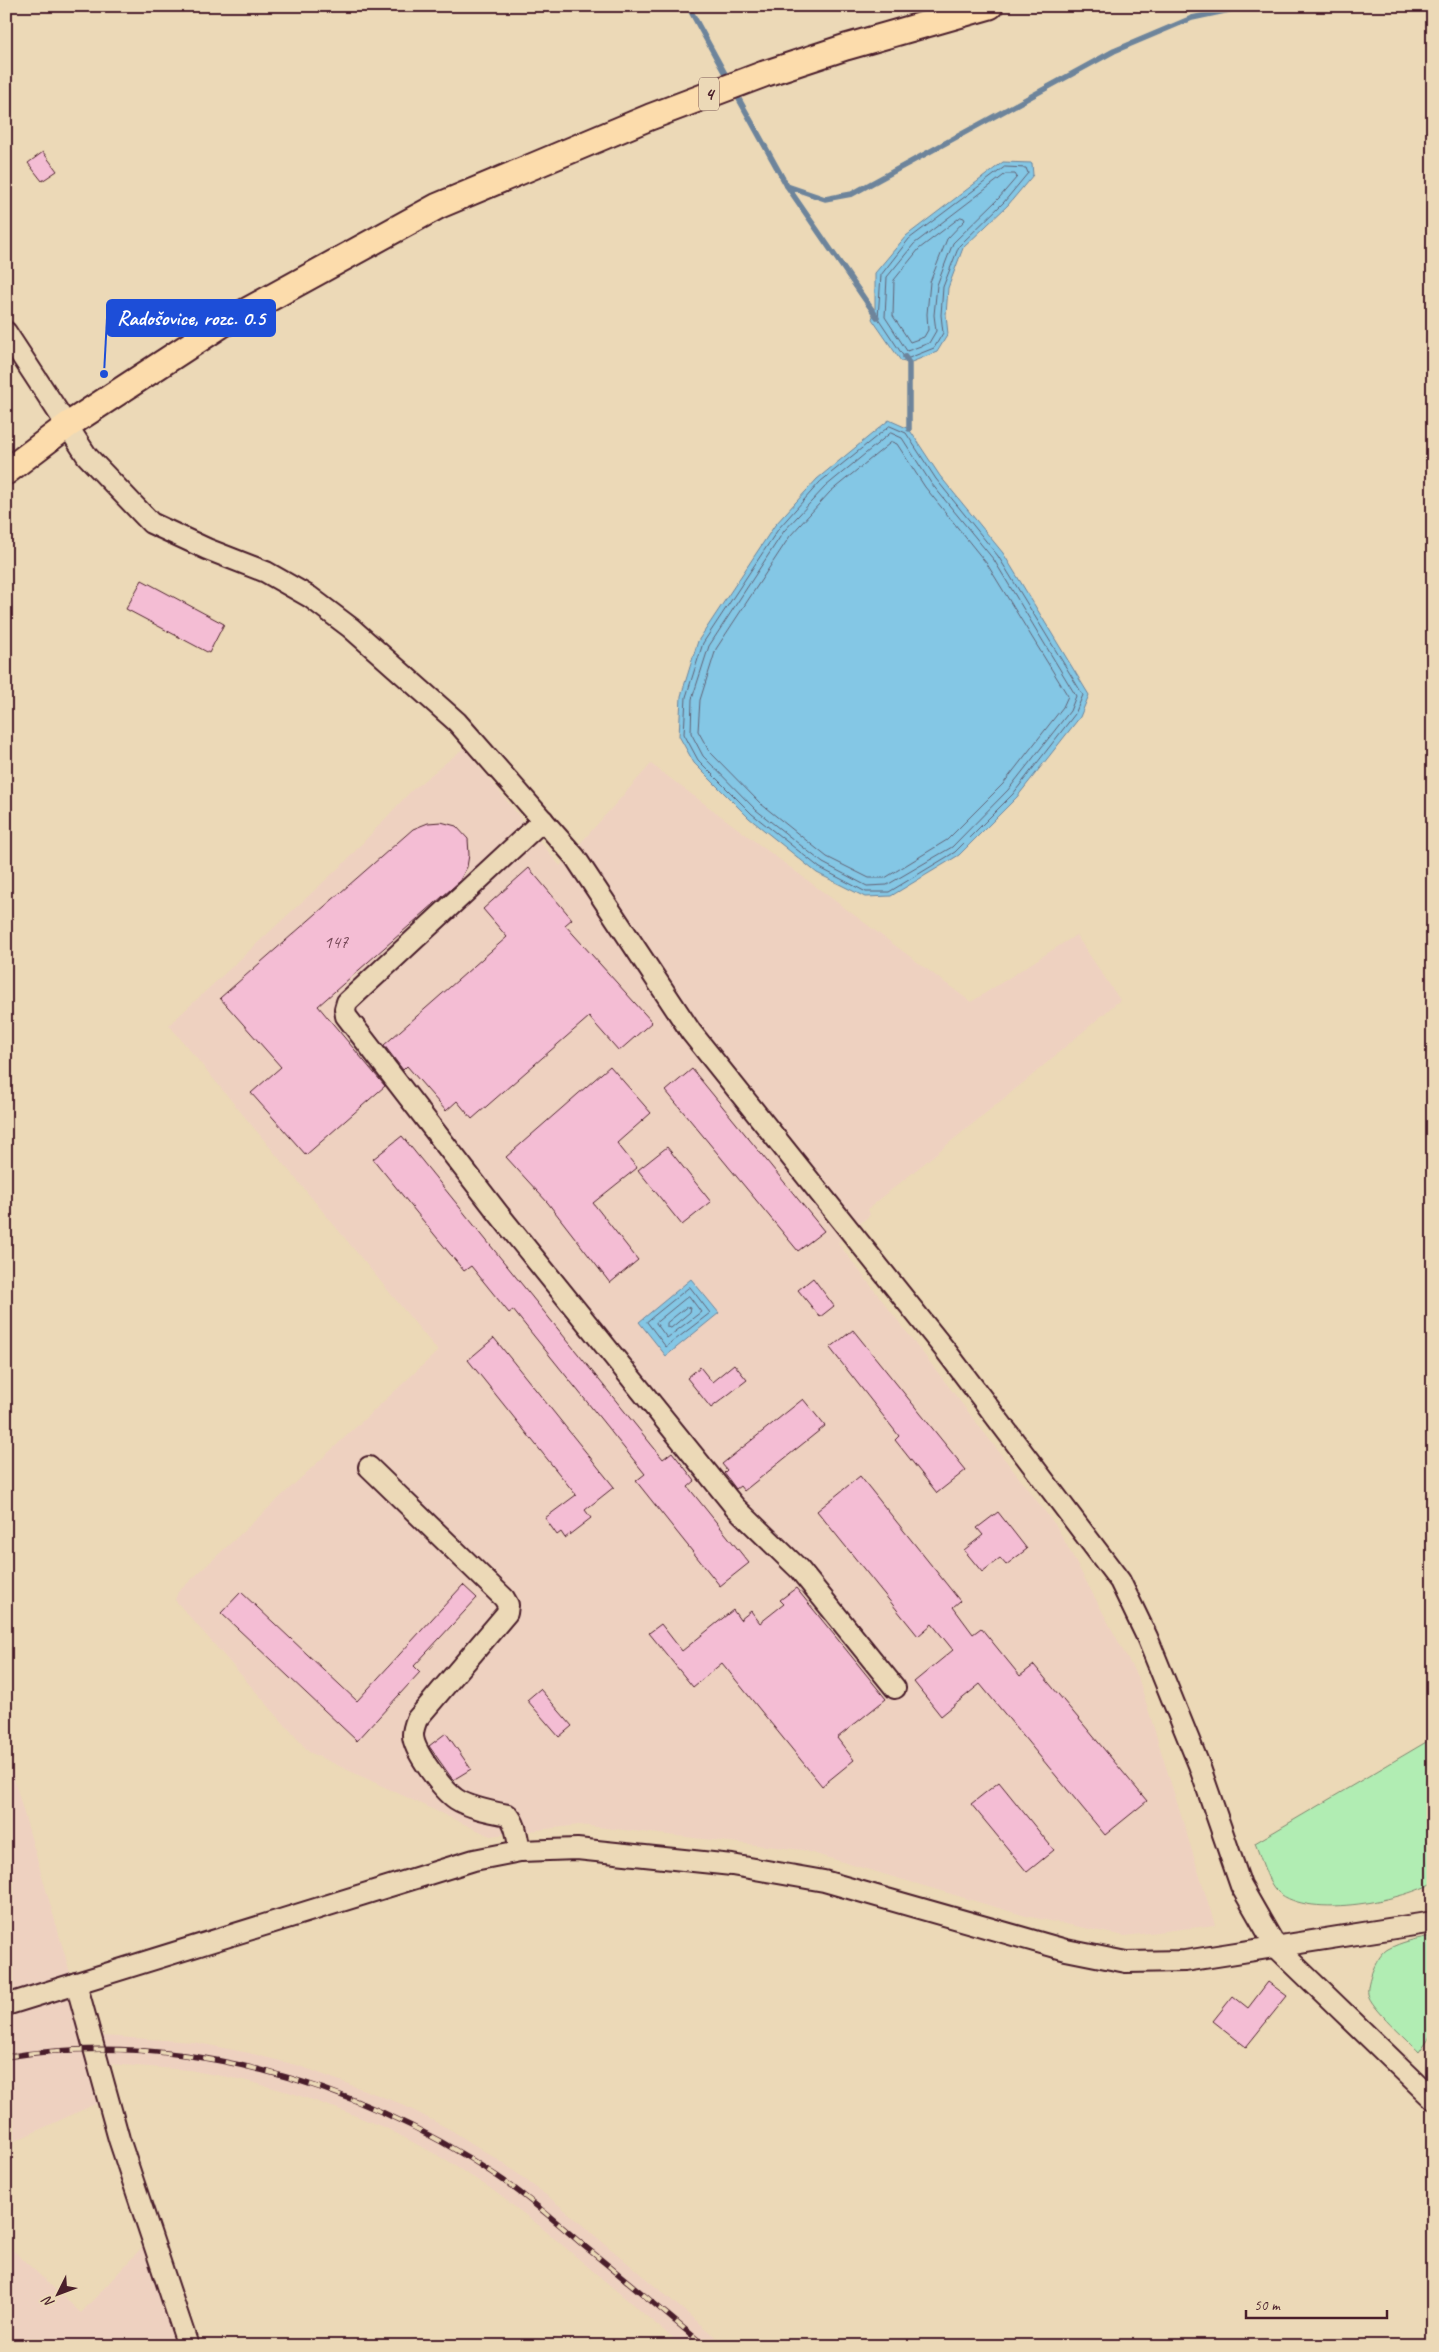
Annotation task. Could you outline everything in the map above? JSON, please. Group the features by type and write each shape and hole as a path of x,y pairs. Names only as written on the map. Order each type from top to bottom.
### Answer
{"main road":[{"name":"4","path":"6,472 68,425 221,325 438,206 641,121 764,74 846,47 990,6"}],"street":[{"path":"6,332 87,456 151,522 207,549 266,572 310,597 351,628 457,722 575,857 691,1032 946,1351 1120,1581 1199,1765 1242,1886 1276,1947 1433,2099"},
{"path":"543,820 348,1002 345,1008 346,1016 498,1213 729,1499 799,1569 895,1688"},
{"path":"369,1468 504,1598 508,1605 507,1613 416,1719 413,1734 414,1742 443,1788 457,1800 508,1815 514,1823 520,1851"},
{"path":"6,2005 474,1860 520,1851 577,1849 732,1865 806,1878 1066,1950 1126,1962 1185,1961 1433,1922"},
{"path":"76,1983 119,2139 188,2346"}],"shaded area":[{"path":"464,748 560,866 651,764 971,1002 1076,935 1120,1000 1029,1078 868,1209 870,1215 838,1243 1057,1527 1139,1680 1215,1925 1124,1936 1026,1916 802,1850 579,1825 490,1836 309,1752 175,1600 178,1592 438,1351 169,1025 344,863 411,791"},
{"path":"10,1765 88,2035 193,2042 249,2053 300,2066 399,2103 451,2130 506,2165 554,2201 726,2346 682,2346 536,2223 490,2188 437,2155 388,2129 292,2093 243,2080 189,2070 96,2063 106,2099 6,2145 6,1767"},
{"path":"6,2244 81,2313 145,2244 177,2346 6,2346"}],"green space":[{"path":"1433,1738 1433,1883 1418,1890 1376,1901 1329,1906 1307,1904 1288,1899 1275,1889 1266,1874 1255,1843"},
{"path":"1433,1936 1433,2032 1419,2052 1375,2007 1370,2000 1368,1989 1373,1969 1384,1952 1404,1942"}],"water":[{"path":"1003,162 1032,163 1033,175 1008,205 963,248 948,288 946,315 948,334 937,352 909,363 901,361 872,319 875,310 875,273 906,236"},
{"path":"889,420 909,429 940,476 1003,553 1089,695 1080,717 1017,797 959,855 891,896 865,897 817,873 749,818 694,763 679,736 681,696 698,641 775,525 817,479"},
{"path":"691,1279 719,1313 666,1356 639,1322"}],"building":[{"path":"43,152 57,171 42,181 28,163"},
{"path":"142,580 224,624 209,653 126,609"},
{"path":"441,822 456,826 468,839 469,855 467,867 459,882 318,1006 385,1086 306,1155 251,1093 281,1067 220,998 413,829 428,823"},
{"path":"529,868 572,919 565,925 652,1022 619,1051 589,1017 472,1119 457,1101 446,1111 407,1066 403,1070 384,1045 507,937 483,909"},
{"path":"610,1066 651,1113 617,1143 637,1168 593,1203 638,1260 610,1283 548,1203 506,1157"},
{"path":"692,1069 824,1231 798,1251 666,1091"},
{"path":"402,1136 663,1459 672,1452 695,1481 688,1487 749,1563 720,1586 636,1481 645,1474 513,1310 509,1313 471,1266 464,1271 373,1159"},
{"path":"667,1147 711,1202 682,1225 638,1170"},
{"path":"813,1278 834,1306 820,1317 798,1290"},
{"path":"853,1330 966,1470 937,1493 895,1440 899,1436 830,1348"},
{"path":"494,1338 614,1487 585,1510 591,1518 565,1538 561,1532 557,1535 545,1518 576,1495 468,1360"},
{"path":"734,1364 747,1380 711,1408 687,1378 700,1367 712,1382"},
{"path":"803,1399 825,1426 744,1491 740,1486 736,1489 724,1473 727,1470 722,1464"},
{"path":"860,1476 960,1601 953,1607 973,1634 981,1628 1020,1676 1034,1665 1147,1801 1105,1835 980,1684 941,1716 914,1682 953,1650 932,1624 918,1636 817,1511"},
{"path":"998,1512 1027,1549 1006,1565 1000,1558 982,1572 964,1550 983,1535 977,1528"},
{"path":"463,1585 477,1598 414,1666 420,1672 357,1741 221,1613 241,1592 357,1701"},
{"path":"796,1588 886,1699 837,1738 854,1760 822,1786 722,1663 693,1687 649,1633 661,1624 682,1651 733,1610 740,1620 751,1611 760,1623 784,1604 780,1600"},
{"path":"540,1689 572,1726 559,1737 527,1700"},
{"path":"446,1733 471,1769 453,1780 429,1746"},
{"path":"999,1782 1054,1850 1027,1872 971,1804"},
{"path":"1268,1982 1287,1996 1246,2047 1213,2021 1233,1996 1248,2008"}],"waterway":[{"path":"688,6 729,81"},
{"path":"735,92 787,186 825,199 852,194 1114,51 1192,18 1248,6"},
{"path":"787,186 877,317"},
{"path":"905,357 909,363 909,429"}],"railway":[{"path":"6,2057 70,2050 135,2050 199,2057 262,2070 325,2089 385,2113 442,2142 508,2184 541,2209 705,2346"}],"place":[{"name":"Radošovice, rozc. 0.5","path":"104,374"}]}
